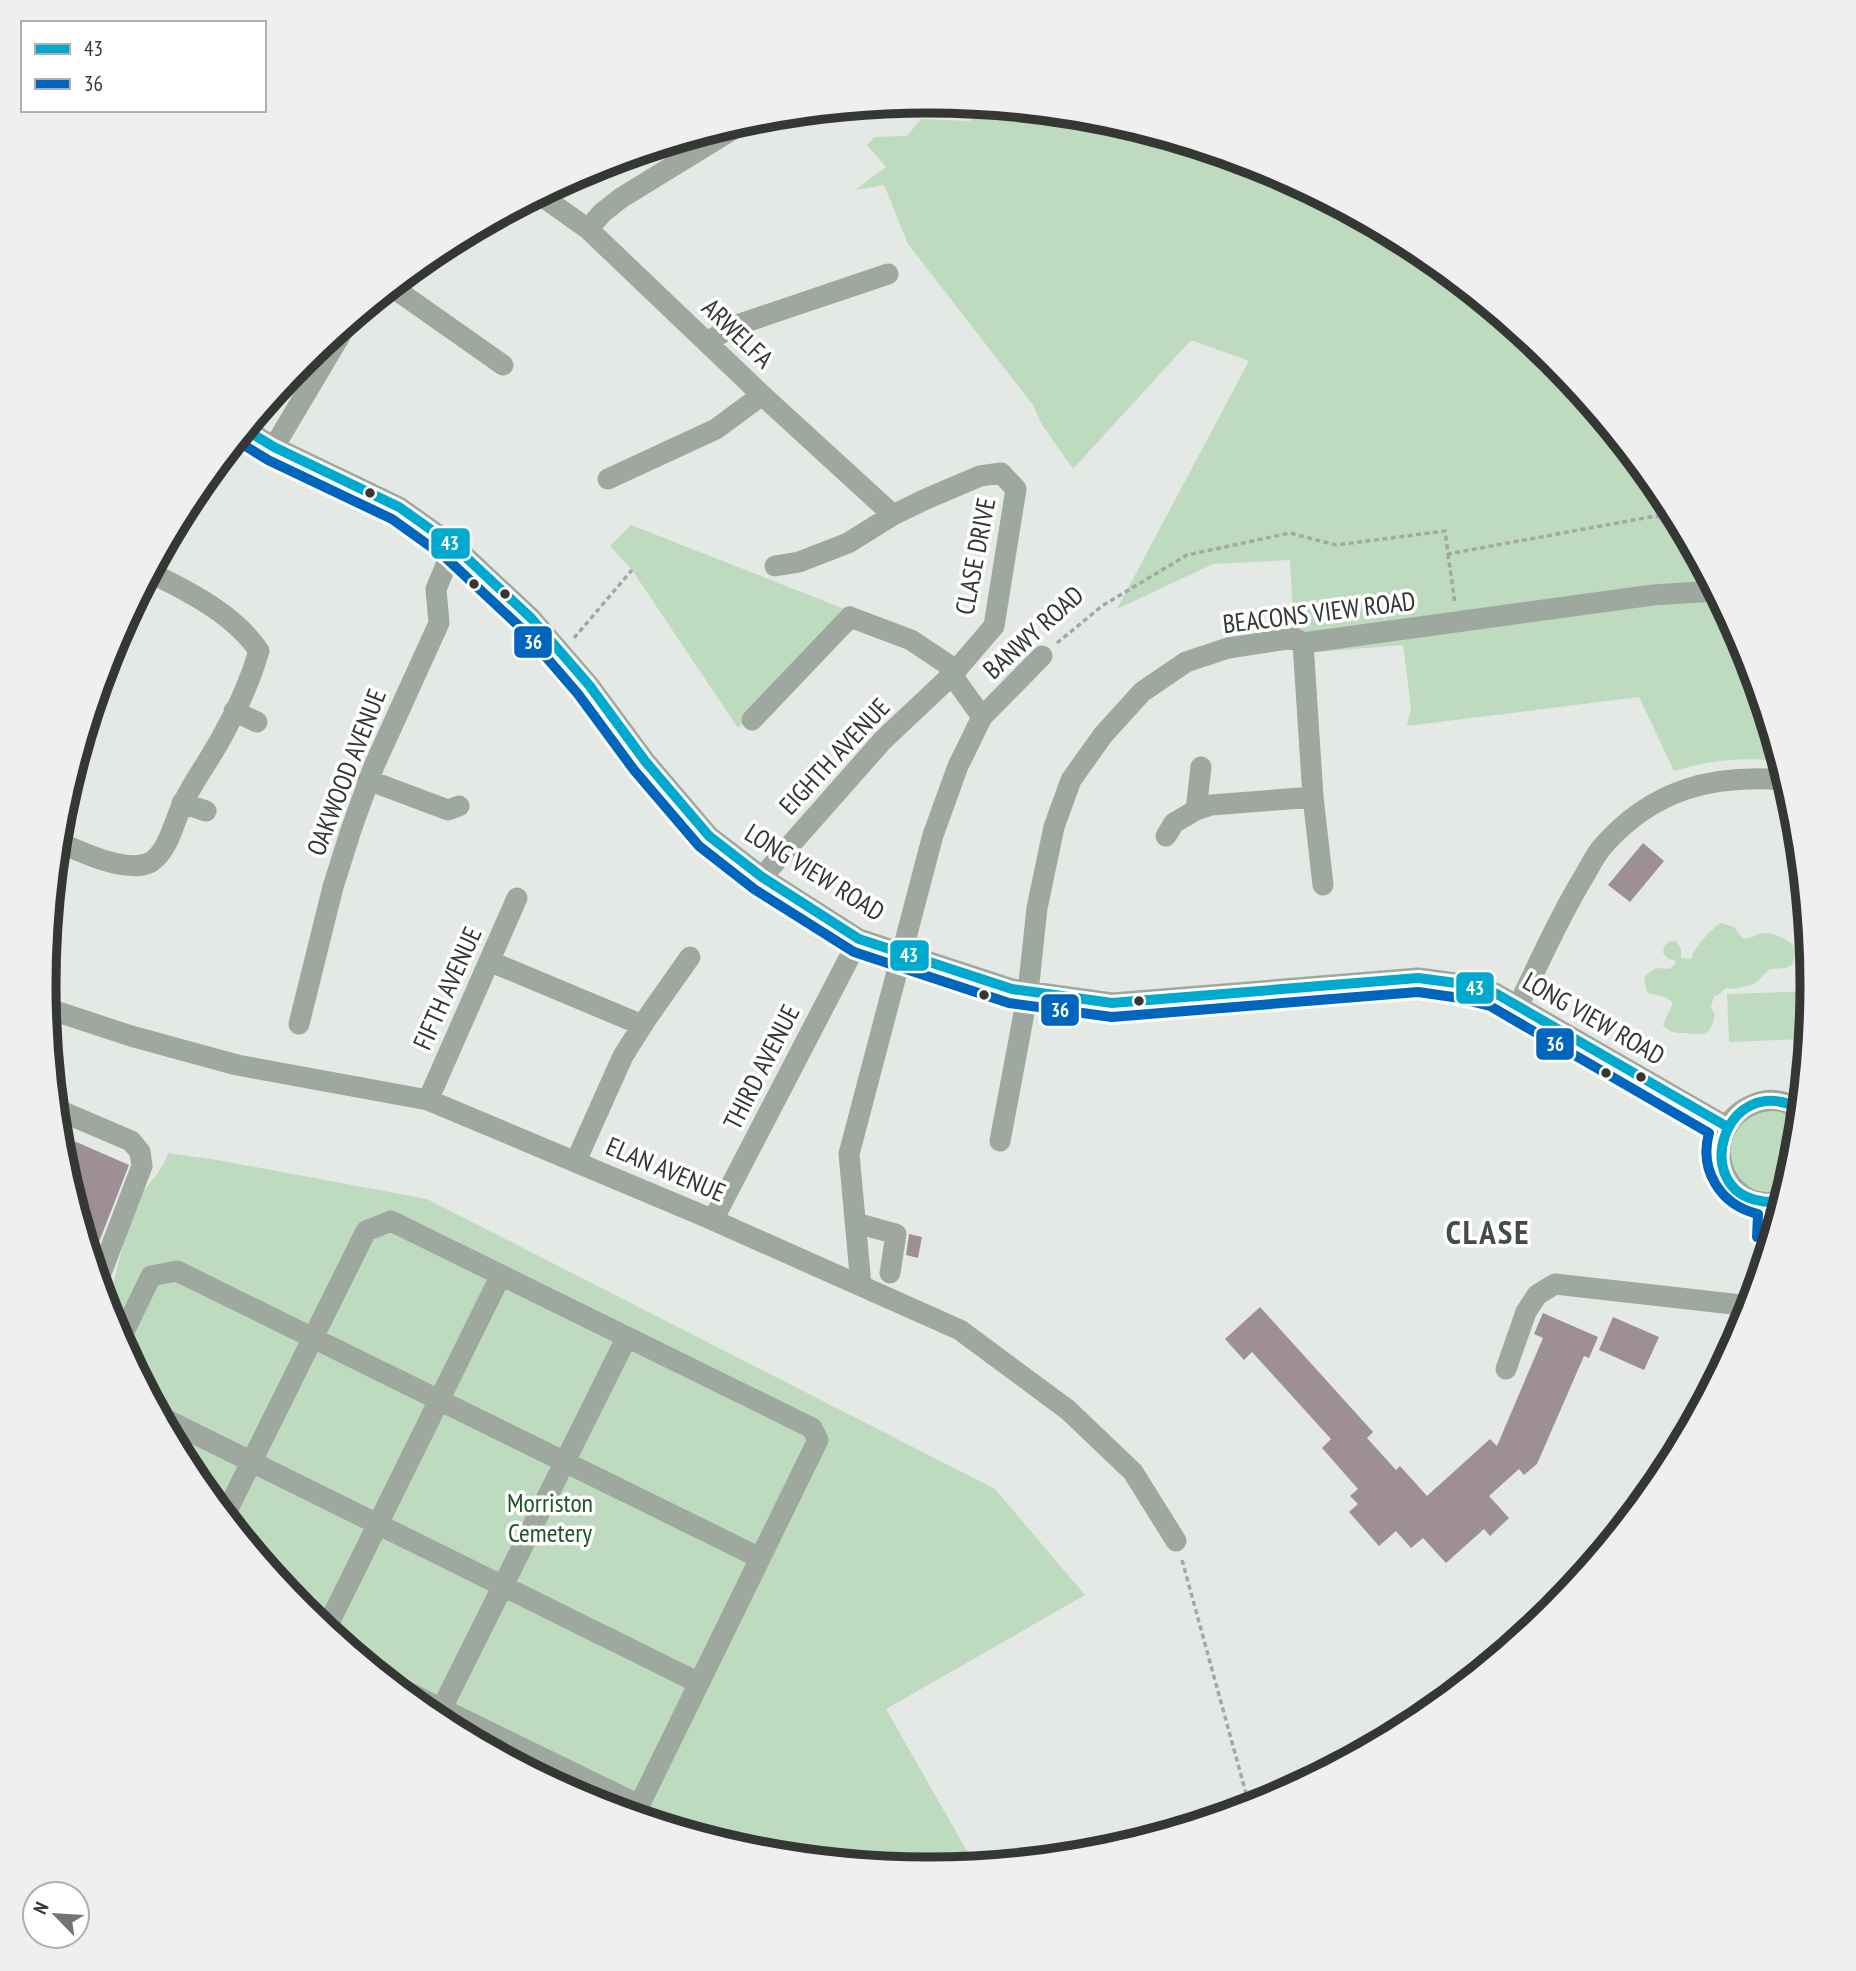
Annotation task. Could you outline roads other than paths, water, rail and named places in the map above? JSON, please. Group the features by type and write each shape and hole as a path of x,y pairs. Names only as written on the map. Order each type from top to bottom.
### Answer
{"street":[{"path":"588,229 621,198 716,140"},
{"name":"ARWELFA","path":"548,200 588,229 893,515"},
{"path":"708,342 731,327 888,275"},
{"path":"399,292 503,365"},
{"path":"274,447 330,351"},
{"path":"608,479 716,429 762,395"},
{"name":"LONG VIEW ROAD","path":"253,434 399,507 454,547 531,618 589,685 645,761 709,836 762,877 859,939 1012,989 1112,1003 1418,978 1456,982 1495,993 1726,1126"},
{"name":"CLASE DRIVE","path":"893,515 980,476 1001,473 1016,489 994,626 953,673"},
{"path":"775,566 799,562 848,543 893,515"},
{"name":"OAKWOOD AVENUE","path":"299,1024 333,887 368,780 439,624 436,589 454,547"},
{"path":"68,846 98,860 135,865 149,863 163,850 182,803 225,731 259,651 249,636 234,623 158,577"},
{"name":"BEACONS VIEW ROAD","path":"1000,1142 1028,992 1037,908 1054,828 1072,780 1103,735 1142,692 1186,662 1228,648 1294,638 1303,643 1653,596 1706,592"},
{"path":"752,720 849,617 911,640 953,673 982,717"},
{"path":"1303,643 1322,885"},
{"name":"BANWY ROAD","path":"860,1285 849,1154 933,835 958,766 982,717 1042,656"},
{"name":"EIGHTH AVENUE","path":"762,877 883,740 953,673"},
{"path":"234,711 257,722"},
{"path":"1196,810 1201,767"},
{"path":"1518,1006 1571,898 1602,847 1633,818 1678,791 1707,782 1751,777 1775,779"},
{"path":"368,780 448,810 459,806"},
{"path":"1166,836 1174,823 1211,805 1313,797"},
{"path":"182,803 206,811"},
{"name":"FIFTH AVENUE","path":"428,1100 517,898"},
{"name":"THIRD AVENUE","path":"713,1220 859,939"},
{"path":"576,1161 623,1056 642,1024 691,957"},
{"path":"489,961 642,1024"},
{"name":"ELAN AVENUE","path":"57,1012 131,1036 237,1065 428,1100 713,1220 960,1330 1068,1410 1133,1472 1176,1541"},
{"path":"1772,1202 1755,1201 1740,1193 1725,1175 1719,1153 1720,1141 1726,1126 1741,1109 1762,1101 1775,1100 1792,1105"},
{"path":"66,1114 131,1141 140,1152 142,1166 103,1268"},
{"path":"229,1507 366,1231 391,1221 811,1428 818,1440 638,1807"},
{"path":"856,1223 896,1234 890,1273"},
{"path":"126,1328 151,1276 177,1271 760,1558"},
{"path":"330,1620 501,1275"},
{"path":"1507,1369 1526,1312 1537,1295 1555,1284 1739,1305"},
{"path":"441,1709 627,1337"},
{"path":"174,1424 699,1683"},
{"path":"483,1735 610,1797"}],"district":[{"name":"CLASE","path":"1488,1231"}],"park label":[{"name":"Morriston Cemetery","path":"550,1517"}]}
